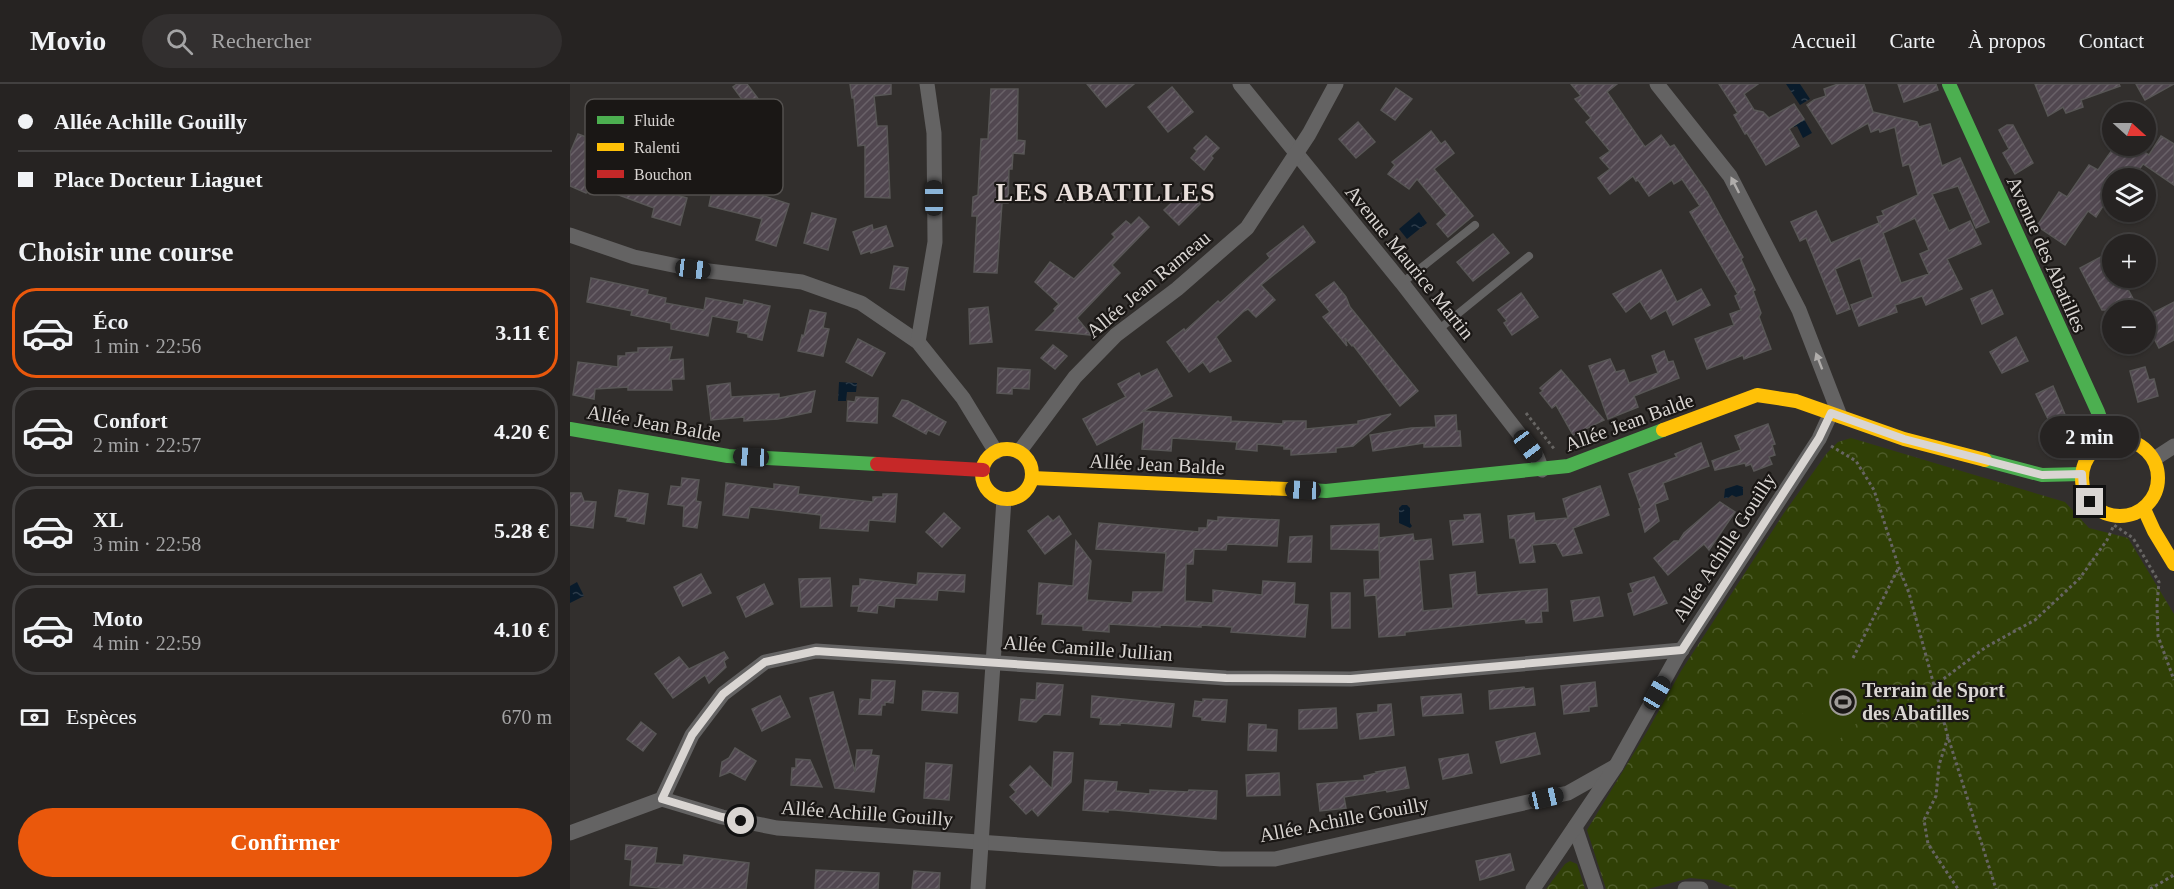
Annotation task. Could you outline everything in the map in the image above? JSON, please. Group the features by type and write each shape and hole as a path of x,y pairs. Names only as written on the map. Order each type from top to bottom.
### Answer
{"street":[{"path":"918,342 935,242 934,133 927,84"},
{"name":"Avenue Maurice Martin","path":"1240,84 1402,283 1537,457 1542,470"},
{"name":"Allée Jean Rameau","path":"1019,452 1075,376 1116,335 1177,289 1247,228 1309,134 1336,84"},
{"path":"1657,84 1730,176 1799,310 1835,414"},
{"name":"Avenue des Abatilles","path":"1949,84 2098,412 2108,441"},
{"path":"570,236 634,257 681,266 802,282 861,303 918,342 963,398 996,452"},
{"name":"Allée Jean Balde","path":"1032,478 1326,491 1542,470 1568,466 1757,395 1796,401 1904,439 2042,475 2082,474"},
{"name":"Allée Achille Gouilly","path":"662,799 722,817 777,828 1221,859 1275,859 1568,793 1616,766 1682,650 1835,414"},
{"name":"Allée Jean Balde","path":"570,429 728,456 983,470"},
{"path":"2118,439 2139,444 2154,459 2159,480 2151,501 2144,509 2130,515 2115,516 2101,512 2090,502 2083,489 2082,474 2087,457 2093,450 2108,441 2118,439"},
{"path":"2154,459 2174,447"},
{"path":"1011,449 1019,452 1030,462 1032,478 1025,492 1019,496 1004,499 996,496 985,486 983,470 990,456 996,452 1011,449"},
{"path":"978,889 1004,499"},
{"path":"2144,509 2174,564"},
{"name":"Allée Camille Jullian","path":"662,799 692,735 723,694 765,662 816,651 1226,678 1351,679 1682,650"},
{"path":"1533,889 1616,766"},
{"path":"570,833 662,799"},
{"path":"1575,827 1596,889"},
{"path":"1685,889 1701,889"}],"lane":[{"path":"1402,283 1475,225"},
{"path":"1438,330 1529,256"}],"path":[{"path":"1819,438 1856,461 1874,490 1909,593 1948,737 1996,889"},
{"path":"1934,686 1986,647 2035,620 2080,578 2107,540 2114,525 2133,537 2159,582 2158,636 2174,680"},
{"path":"1853,658 1899,568"},
{"path":"1948,737 1939,765 1936,796 1924,820 1929,844 1958,889"},
{"path":"2150,889 2174,875"}],"green space":[{"path":"1851,438 2065,502 2089,528 2128,538 2174,614 2174,889 1736,889 1713,880 1690,878 1648,889 1606,889 1587,830 1681,671 1784,513 1827,453 1838,442"},
{"name":"Terrain de Sport des Abatilles","path":"1853,658 1887,695 1832,746 1798,709"},
{"path":"1570,861 1577,864 1585,889 1546,889 1565,864"}],"water":[{"path":"1786,84 1800,84 1810,99 1800,105"},
{"path":"1799,119 1801,121 1804,119 1812,133 1803,138 1797,126 1794,127 1791,123"},
{"path":"1419,212 1427,223 1407,239 1399,229"},
{"path":"839,382 857,383 856,392 847,392 846,401 838,401"},
{"path":"1737,485 1743,487 1743,495 1724,498 1725,489"},
{"path":"1402,505 1410,508 1412,526 1410,528 1399,523 1399,508"},
{"path":"577,582 584,596 570,603 570,586"}],"building":[{"path":"737,84 747,84 758,99 742,99 733,87"},
{"path":"850,84 891,84 891,94 874,96 877,126 887,126 890,198 865,197 865,145 858,146 854,98 852,98"},
{"path":"1087,84 1134,84 1106,107"},
{"path":"1571,84 1617,84 1607,92 1645,147 1661,135 1670,147 1674,145 1707,192 1743,257 1741,259 1755,290 1753,291 1761,313 1759,317 1771,349 1744,359 1743,355 1707,369 1695,339 1734,325 1730,314 1741,310 1735,296 1738,294 1690,212 1700,206 1682,179 1674,184 1672,180 1649,196 1633,176 1610,194 1598,178 1610,169 1600,158 1610,151 1586,122 1591,118 1575,99 1581,96"},
{"path":"1719,84 1758,84 1744,94 1754,110 1763,112 1769,118 1794,104 1804,119 1789,129 1799,146 1766,165 1747,133 1745,134 1734,115 1738,113"},
{"path":"1838,84 1864,84 1873,112 1917,122 1919,127 1930,124 1942,166 1960,158 1989,222 1976,228 1958,186 1932,194 1949,231 1970,221 1981,244 1947,259 1962,289 1926,305 1922,296 1895,305 1897,312 1859,326 1851,305 1873,297 1860,258 1835,269 1850,309 1837,314 1806,238 1800,241 1791,222 1816,211 1831,243 1879,223 1881,228 1877,217 1884,215 1882,211 1918,195 1909,164 1903,166 1895,127 1880,132 1879,129 1871,132 1868,123 1832,144 1807,105 1826,96 1824,89","holes":["1915,218 1929,250 1920,254 1929,274 1901,283 1883,233"]},
{"path":"1898,84 1936,84 1938,90 1904,102"},
{"path":"2035,84 2119,84 2120,86 2081,100 2083,107 2066,113 2063,107 2048,116"},
{"path":"2136,84 2174,84 2145,100"},
{"path":"1172,87 1193,112 1168,132 1148,107"},
{"path":"1396,88 1412,99 1395,120 1381,110"},
{"path":"991,89 1018,89 1017,140 1025,141 1024,154 1013,153 1012,169 1009,169 1008,203 1002,203 997,273 974,272 977,216 972,216 973,197 978,195 981,139 988,139"},
{"path":"1358,122 1375,142 1356,158 1339,139"},
{"path":"2007,125 2013,125 2033,163 2015,174 2003,153 2009,149 1999,130"},
{"path":"1431,131 1441,144 1445,141 1454,153 1434,169 1473,216 1448,237 1437,224 1447,215 1417,179 1409,189 1388,174 1395,165 1392,162"},
{"path":"578,134 585,137 585,193 570,186 570,153"},
{"path":"1206,136 1219,148 1211,156 1213,158 1204,170 1191,158 1197,151 1194,148"},
{"path":"2161,136 2174,144 2174,185 2156,173 2156,168 2149,168 2143,164 2140,168 2102,168 2102,208 2096,217 2088,211 2065,245 2037,226 2059,192 2067,197 2089,165 2098,170 2108,156 2156,156 2156,144"},
{"path":"1186,189 1200,204 1179,225 1164,210"},
{"path":"619,195 677,195 687,198 680,225 652,217 654,208"},
{"path":"711,195 761,195 789,204 776,246 756,240 762,219 709,206"},
{"path":"812,213 836,219 828,250 804,243"},
{"path":"1139,217 1149,227 1112,265 1120,273 1077,318 1091,335 1036,330 1059,304 1035,282 1050,262 1074,279 1115,237 1112,234 1126,221 1131,225"},
{"path":"872,225 873,230 886,226 893,246 861,254 853,232"},
{"path":"1303,226 1315,242 1261,285 1275,300 1256,317 1248,309 1244,311 1216,337 1231,361 1210,372 1203,362 1189,372 1167,342 1184,329 1185,331 1218,301 1220,303 1270,258 1267,254"},
{"path":"1493,234 1509,253 1473,281 1457,262"},
{"path":"2102,256 2102,288 2127,288 2134,300 2102,300 2102,310 2080,268"},
{"path":"894,266 908,268 904,290 890,288"},
{"path":"1661,270 1677,302 1701,289 1710,305 1673,325 1666,310 1651,319 1640,301 1626,312 1613,294"},
{"path":"591,278 648,290 647,294 666,298 665,303 704,310 706,298 743,305 744,300 770,306 762,340 737,332 739,321 712,316 708,336 671,329 671,323 631,315 632,311 587,302"},
{"path":"1334,282 1346,297 1350,307 1418,391 1400,406 1353,345 1345,338 1347,346 1323,317 1330,312 1316,295"},
{"path":"1992,290 2003,314 1982,324 1971,299"},
{"path":"1521,293 1538,317 1512,335 1504,323 1507,321 1498,310"},
{"path":"2174,302 2174,340 2159,348 2156,342 2156,311"},
{"path":"988,307 992,342 970,344 969,309"},
{"path":"810,310 826,313 823,328 829,329 823,356 798,351"},
{"path":"2016,337 2028,361 2002,373 1990,352"},
{"path":"858,339 885,353 872,376 846,362"},
{"path":"1053,345 1067,356 1055,369 1041,358"},
{"path":"672,347 669,360 683,359 684,379 671,379 672,390 628,390 628,387 595,389 594,399 573,395 578,362 618,367 618,356 638,352 638,348"},
{"path":"1664,351 1668,362 1673,361 1679,378 1634,396 1638,407 1608,419 1589,366 1610,359 1616,372 1624,370 1629,383 1658,373 1652,356"},
{"path":"2145,367 2149,380 2154,379 2158,396 2138,402 2130,371"},
{"path":"998,368 1030,370 1029,389 1012,388 1012,394 997,393"},
{"path":"1157,369 1172,396 1143,411 1231,417 1231,421 1283,424 1283,421 1306,421 1306,429 1358,424 1358,421 1391,414 1353,446 1336,448 1336,452 1291,455 1291,449 1284,449 1284,446 1257,444 1257,451 1236,449 1237,442 1172,438 1171,451 1142,449 1144,421 1097,445 1083,419 1126,397 1118,384 1139,373 1141,377"},
{"path":"1561,370 1604,420 1573,435 1556,405 1552,408 1540,393 1543,391 1540,388"},
{"path":"730,383 731,397 779,394 779,398 815,391 811,412 778,419 744,421 744,417 711,420 707,386"},
{"path":"2053,386 2066,417 2051,425 2036,394"},
{"path":"856,397 878,398 877,423 847,421 848,401 855,402"},
{"path":"902,400 946,422 939,435 928,430 926,434 893,416"},
{"path":"1456,415 1461,446 1424,447 1424,443 1373,451 1370,435 1411,428 1436,427 1435,416"},
{"path":"1768,424 1775,444 1772,445 1775,455 1769,457 1772,464 1754,471 1751,464 1746,466 1745,463 1715,470 1712,461 1741,450 1735,436"},
{"path":"1701,443 1709,466 1663,483 1668,499 1655,504 1659,521 1645,532 1639,509 1641,508 1629,474 1677,457 1675,454"},
{"path":"682,478 699,480 696,501 701,502 697,528 683,526 684,506 668,504 671,486 681,487"},
{"path":"726,483 774,489 774,484 799,487 798,494 873,502 873,497 897,494 895,522 869,520 868,531 820,528 821,515 750,507 748,518 723,515"},
{"path":"1600,486 1609,515 1573,528 1582,553 1563,556 1556,543 1532,545 1535,562 1520,563 1515,538 1510,538 1508,516 1534,513 1535,521 1568,518 1563,499"},
{"path":"619,490 648,494 644,524 615,516"},
{"path":"570,493 581,493 584,501 596,502 593,528 570,525"},
{"path":"1720,502 1735,512 1709,550 1704,544 1668,575 1654,558 1674,541 1679,541 1684,533"},
{"path":"944,513 960,528 942,547 926,532"},
{"path":"1480,514 1483,542 1453,545 1450,521 1465,520 1464,515"},
{"path":"1048,516 1053,521 1059,516 1071,534 1045,554 1028,531"},
{"path":"1218,517 1279,520 1277,546 1227,544 1226,550 1194,549 1193,564 1186,564 1185,601 1213,603 1213,590 1262,595 1263,581 1295,583 1294,604 1308,605 1305,637 1231,632 1232,627 1201,625 1201,627 1160,625 1160,627 1109,624 1109,632 1083,630 1083,626 1042,624 1043,614 1037,614 1039,583 1073,586 1076,541 1091,561 1087,600 1132,603 1133,592 1163,592 1166,553 1096,549 1099,523 1199,532 1199,528 1207,528 1208,520 1218,521"},
{"path":"1379,524 1379,550 1331,549 1331,526"},
{"path":"1413,534 1414,541 1431,539 1433,559 1419,560 1423,611 1453,608 1450,575 1475,572 1477,595 1547,589 1548,611 1541,611 1542,622 1526,623 1525,619 1379,637 1376,595 1365,596 1364,580 1380,579 1379,538"},
{"path":"1312,536 1311,562 1288,562 1290,537"},
{"path":"918,573 965,575 964,592 938,590 937,600 895,598 894,607 878,605 877,613 858,611 859,606 851,606 853,586 860,586 860,579 917,585"},
{"path":"701,574 711,593 683,606 674,587"},
{"path":"1654,577 1667,603 1634,615 1628,594 1633,592 1630,584"},
{"path":"830,578 832,606 801,607 799,579"},
{"path":"764,584 773,604 746,617 737,597"},
{"path":"1331,593 1350,593 1350,628 1332,628"},
{"path":"1599,597 1603,616 1574,621 1571,601"},
{"path":"724,652 728,658 724,661 726,667 709,683 705,675 673,698 655,674 679,657 689,669"},
{"path":"872,680 895,681 893,703 885,702 885,705 882,705 881,715 859,714 860,699 871,700"},
{"path":"1595,682 1597,706 1589,707 1589,711 1564,714 1561,686"},
{"path":"1037,683 1063,685 1060,715 1044,714 1036,722 1019,720 1021,699 1036,700"},
{"path":"1524,687 1525,689 1533,688 1535,705 1490,709 1489,691"},
{"path":"923,691 958,693 957,713 922,710"},
{"path":"833,692 855,772 857,750 872,750 871,755 879,756 874,792 835,788 810,698"},
{"path":"1461,694 1463,713 1423,716 1421,697"},
{"path":"780,696 790,717 762,731 752,709"},
{"path":"1092,696 1174,704 1171,727 1120,723 1120,725 1100,724 1101,718 1091,717"},
{"path":"1203,699 1227,700 1225,722 1202,720 1202,717 1193,716 1195,701 1203,702"},
{"path":"1391,704 1394,735 1360,739 1357,714 1378,712 1378,705"},
{"path":"1336,708 1337,728 1299,729 1299,710"},
{"path":"641,722 656,734 643,751 627,739"},
{"path":"1249,724 1266,725 1266,729 1277,730 1276,751 1248,750"},
{"path":"1535,733 1540,754 1501,763 1496,742"},
{"path":"735,748 756,761 745,780 730,772 720,776 722,762 729,758"},
{"path":"1054,752 1073,753 1071,782 1038,816 1032,809 1026,814 1010,797 1016,792 1010,785 1030,766 1052,789"},
{"path":"1468,754 1472,773 1443,779 1439,759"},
{"path":"796,759 810,760 822,787 791,785 792,768 796,768"},
{"path":"926,763 952,765 949,800 924,798"},
{"path":"1405,767 1409,788 1344,797 1346,808 1320,811 1317,784 1365,780 1364,776 1376,772"},
{"path":"1279,773 1280,795 1247,796 1246,775"},
{"path":"1085,780 1117,782 1116,791 1150,794 1150,790 1217,791 1216,819 1115,810 1108,810 1108,812 1083,810"},
{"path":"626,845 657,848 655,863 683,865 684,855 749,863 746,889 669,889 630,885 632,860 625,859"},
{"path":"1510,854 1514,870 1480,880 1476,861"},
{"path":"816,870 879,873 878,889 815,889"},
{"path":"914,871 940,873 939,889 912,889"}],"traffic: fast":[{"path":"1949,84 2098,412 2108,441"},
{"path":"570,429 728,456 877,464"},
{"path":"1308,490 1326,491 1568,466 1663,430"},
{"path":"1985,460 2042,475 2082,474"}],"traffic: slow":[{"path":"1663,430 1757,395 1796,401 1904,439 1985,460"},
{"path":"2113,440 2127,440 2141,446 2152,457 2158,471 2158,478 2155,493 2147,505 2127,516 2113,516 2099,510 2088,499 2082,485 2082,471 2088,457 2099,446 2113,440"},
{"path":"1007,449 1025,456 1032,474 1025,492 1007,499 989,492 982,474 989,456 1007,449"},
{"path":"1032,478 1308,490"},
{"path":"2144,509 2174,564"}],"traffic: jam":[{"path":"877,464 983,470"}],"place":[{"name":"Terrain de Sport des Abatilles","path":"1843,702"}],"district":[{"name":"LES ABATILLES","path":"1106,192"}],"route":[{"path":"741,821 662,799 692,735 723,694 765,662 816,651 1226,678 1351,679 1682,650 1819,438 1831,413 1904,439 2042,475 2082,474 2083,489 2090,502"}]}
